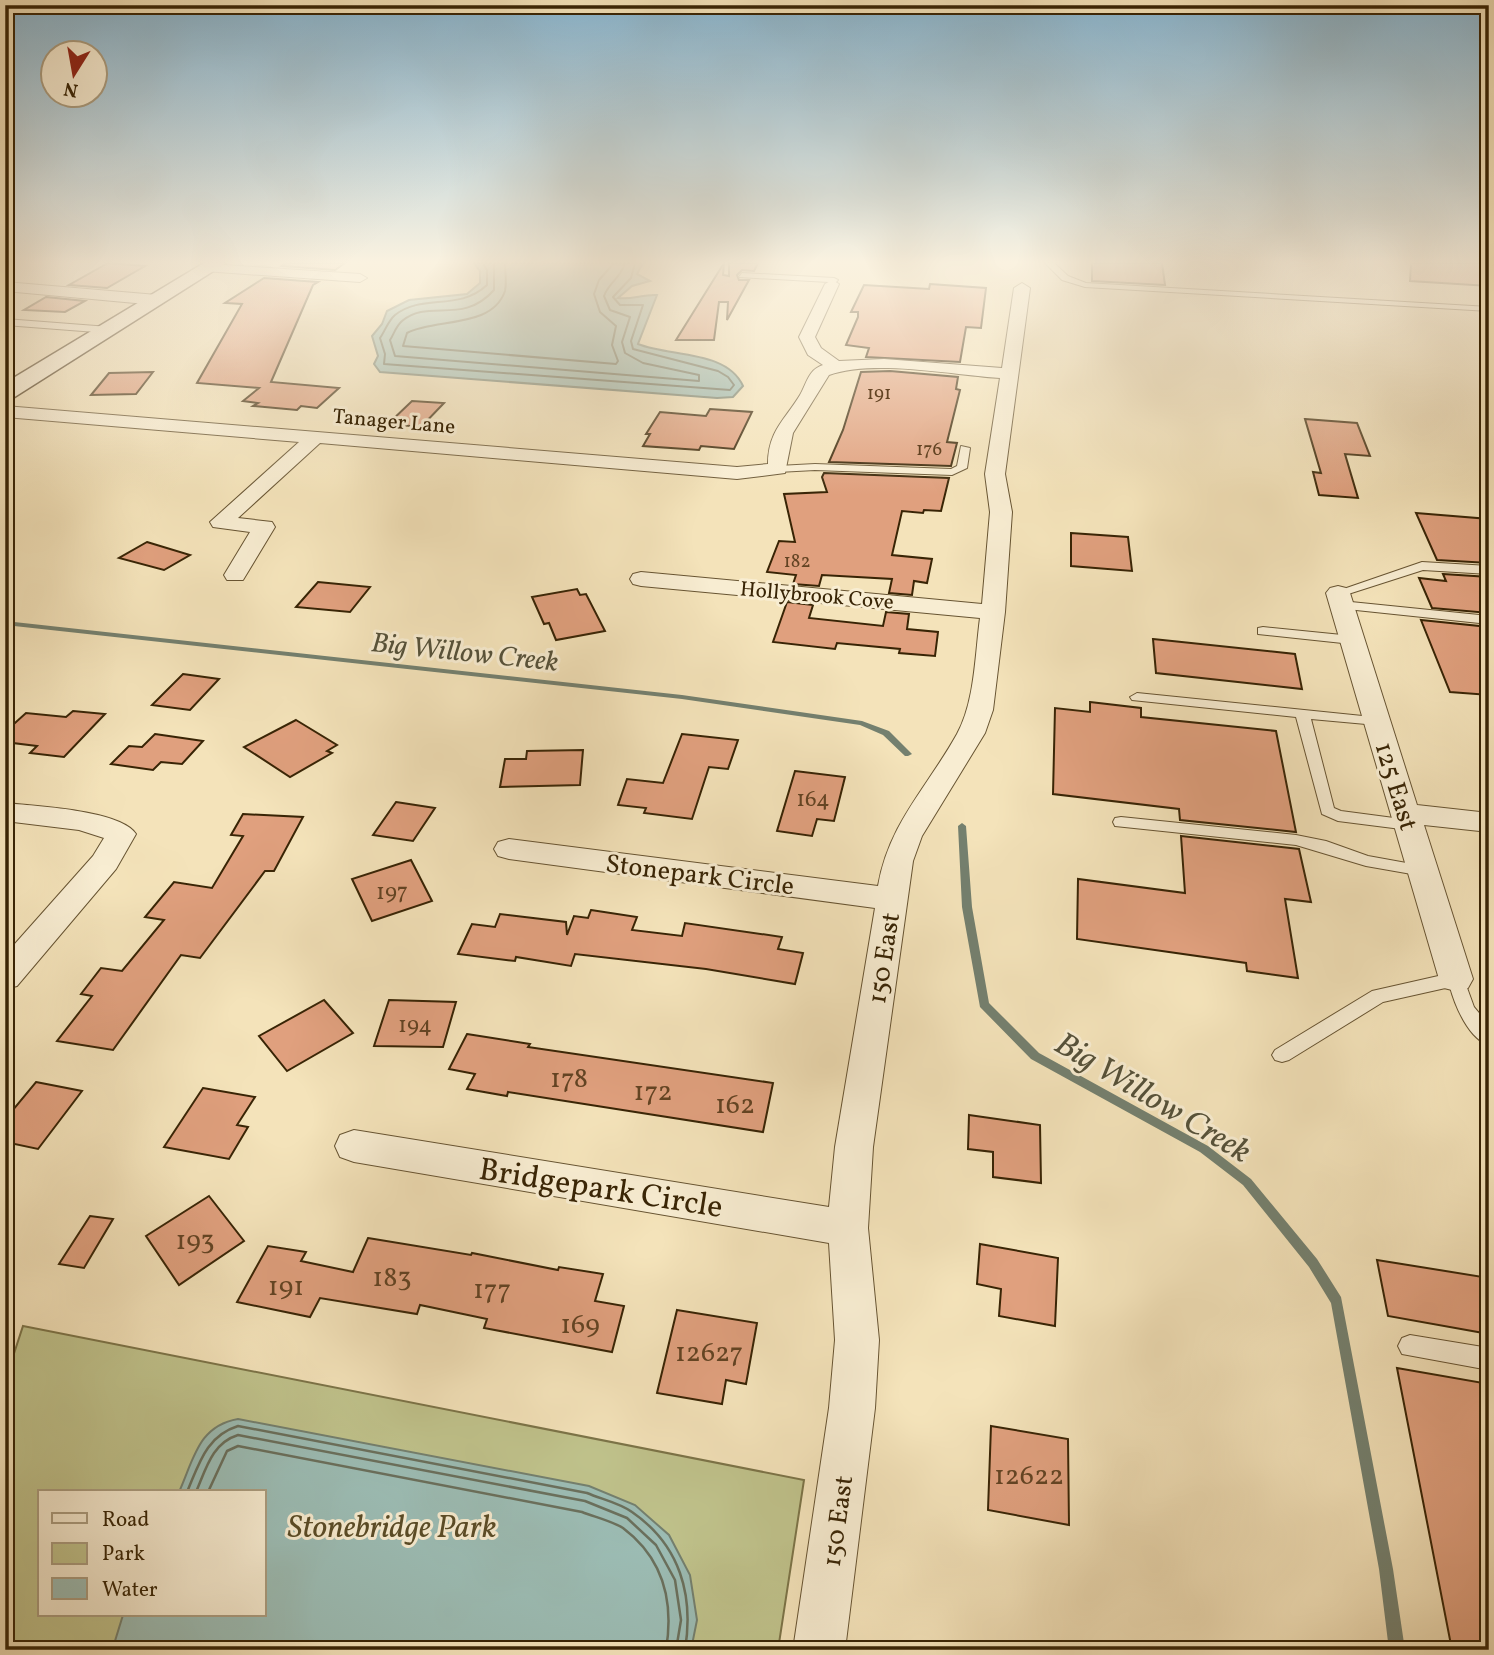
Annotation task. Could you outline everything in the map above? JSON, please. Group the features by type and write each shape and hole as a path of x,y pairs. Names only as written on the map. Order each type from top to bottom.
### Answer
{"main road":[{"path":"5,393 92,340"}],"street":[{"path":"809,340 814,351 835,366"},
{"name":"150 East","path":"819,1650 852,1408 857,1340 848,1228 854,1147 891,899 898,861 907,836 971,733 980,710 993,612 1001,512 995,474 1015,340"},
{"path":"778,470 777,450 793,414 811,395 820,373 835,366 863,364 1010,374"},
{"name":"Tanager Lane","path":"5,411 737,473 778,470"},
{"path":"235,575 264,527 221,522 316,437"},
{"name":"Hollybrook Cove","path":"641,579 993,612"},
{"name":"125 East","path":"1339,599 1456,979"},
{"path":"5,811 85,822 105,826 121,834 105,862 5,977"},
{"path":"1407,819 1489,823"},
{"name":"Stonepark Circle","path":"509,849 891,899"},
{"name":"Bridgepark Circle","path":"354,1146 848,1228"}],"lane":[{"path":"778,470 815,467 952,472 962,468 965,448"},
{"path":"1339,599 1422,566 1489,570"},
{"path":"1339,599 1489,620"},
{"path":"1264,631 1352,640"},
{"path":"1137,697 1377,721"},
{"path":"1302,713 1327,811 1338,816 1407,819"},
{"path":"1121,822 1296,840 1320,845 1366,861 1423,871"},
{"path":"1282,1055 1378,996 1456,979 1466,1010 1489,1038"},
{"path":"1410,1346 1489,1359"}],"green space":[{"name":"Stonebridge Park","path":"23,1326 804,1480 778,1650 5,1650 5,1381"}],"water":[{"path":"373,340 639,340 638,344 651,348 711,360 735,374 743,386 733,397 717,398 380,372 374,364 378,356"},
{"path":"238,1419 589,1486 635,1505 669,1535 690,1575 697,1620 691,1650 120,1650 115,1641 123,1616 266,1616 266,1490 180,1490 199,1446 206,1436 225,1423"}],"building":[{"path":"221,340 289,340 271,382 339,388 317,408 301,406 297,410 253,406 258,403 243,401 259,388 197,383"},
{"path":"848,340 964,340 960,362 866,357 869,348 846,345"},
{"path":"890,371 958,377 956,389 960,390 947,442 957,443 951,466 829,462 843,430 861,372"},
{"path":"153,372 136,394 91,395 109,373"},
{"path":"412,401 444,403 421,427 388,424"},
{"path":"710,409 752,412 734,449 701,446 699,450 643,446 650,434 646,434 660,412 706,416"},
{"path":"1305,419 1357,423 1370,456 1345,454 1358,498 1319,495 1313,472 1321,473"},
{"path":"824,473 949,478 941,511 902,511 892,555 932,559 927,583 914,581 912,595 889,593 892,579 822,575 819,586 793,584 796,575 767,572 779,541 795,542 784,494 827,492 822,477"},
{"path":"1416,513 1489,519 1489,563 1437,560"},
{"path":"1071,533 1128,537 1132,571 1071,566"},
{"path":"147,542 190,555 164,570 119,558"},
{"path":"1443,574 1489,577 1489,613 1432,608 1419,578 1446,581"},
{"path":"318,582 370,587 350,612 296,607"},
{"path":"577,589 580,595 586,594 605,631 556,640 549,623 544,624 532,597"},
{"path":"787,602 813,605 809,618 883,626 886,612 909,614 907,629 938,632 935,656 899,653 900,649 837,643 835,649 773,642"},
{"path":"1421,620 1489,627 1489,695 1450,692"},
{"path":"1153,639 1295,654 1302,689 1156,673"},
{"path":"183,674 219,679 190,710 152,705"},
{"path":"1090,702 1141,708 1141,717 1276,731 1296,832 1180,820 1179,809 1053,794 1055,708 1090,712"},
{"path":"73,711 105,714 64,757 30,753 37,746 5,742 5,732 26,713 66,717"},
{"path":"296,720 337,745 327,751 332,753 290,777 244,747"},
{"path":"155,734 203,741 182,764 161,762 153,770 111,764 129,746 142,747"},
{"path":"682,734 738,740 728,769 709,767 692,819 644,813 646,808 618,805 627,779 663,783"},
{"path":"583,750 580,785 500,787 505,759 526,759 527,751"},
{"path":"795,771 845,777 834,821 817,819 812,836 777,831"},
{"path":"396,802 435,808 413,841 373,835"},
{"path":"243,814 303,817 274,871 265,871 200,958 181,955 113,1050 57,1041 92,996 81,994 101,968 122,971 164,920 145,917 174,882 212,888 243,836 231,835"},
{"path":"1181,836 1299,849 1311,902 1285,899 1298,978 1247,971 1246,963 1077,939 1078,879 1185,893"},
{"path":"411,860 432,901 372,921 352,879"},
{"path":"591,910 637,917 632,930 682,936 685,923 782,937 778,949 803,953 795,984 706,969 575,954 571,966 516,957 515,961 458,954 472,924 495,927 500,914 566,922 567,935 574,916 588,918"},
{"path":"324,1000 353,1033 287,1071 259,1036"},
{"path":"389,1000 456,1002 443,1047 374,1046"},
{"path":"467,1034 530,1044 528,1047 773,1083 763,1132 508,1092 507,1096 467,1089 475,1074 449,1069"},
{"path":"36,1082 82,1091 38,1149 5,1142 5,1108 13,1110"},
{"path":"203,1088 255,1097 237,1125 248,1127 229,1159 164,1147"},
{"path":"969,1115 1040,1125 1041,1183 993,1177 993,1152 968,1149"},
{"path":"209,1196 244,1241 179,1285 146,1236"},
{"path":"90,1216 113,1219 84,1268 59,1264"},
{"path":"368,1238 471,1255 472,1253 558,1270 559,1267 603,1274 595,1301 624,1306 612,1352 484,1328 487,1319 420,1305 417,1314 320,1298 310,1317 237,1302 268,1246 306,1252 301,1261 353,1272"},
{"path":"980,1244 1058,1258 1055,1326 999,1316 1001,1289 977,1284"},
{"path":"1377,1260 1489,1278 1489,1334 1388,1316"},
{"path":"677,1310 757,1323 746,1384 726,1380 722,1404 657,1393"},
{"path":"1397,1368 1489,1384 1489,1650 1452,1650"},
{"path":"991,1426 1068,1439 1069,1525 988,1510"}],"waterway":[{"name":"Big Willow Creek","path":"5,623 682,697 862,723 886,733 908,754"},
{"name":"Big Willow Creek","path":"962,826 967,907 984,1004 1035,1056 1204,1149 1247,1182 1313,1263 1337,1301 1386,1569 1397,1650"}]}
